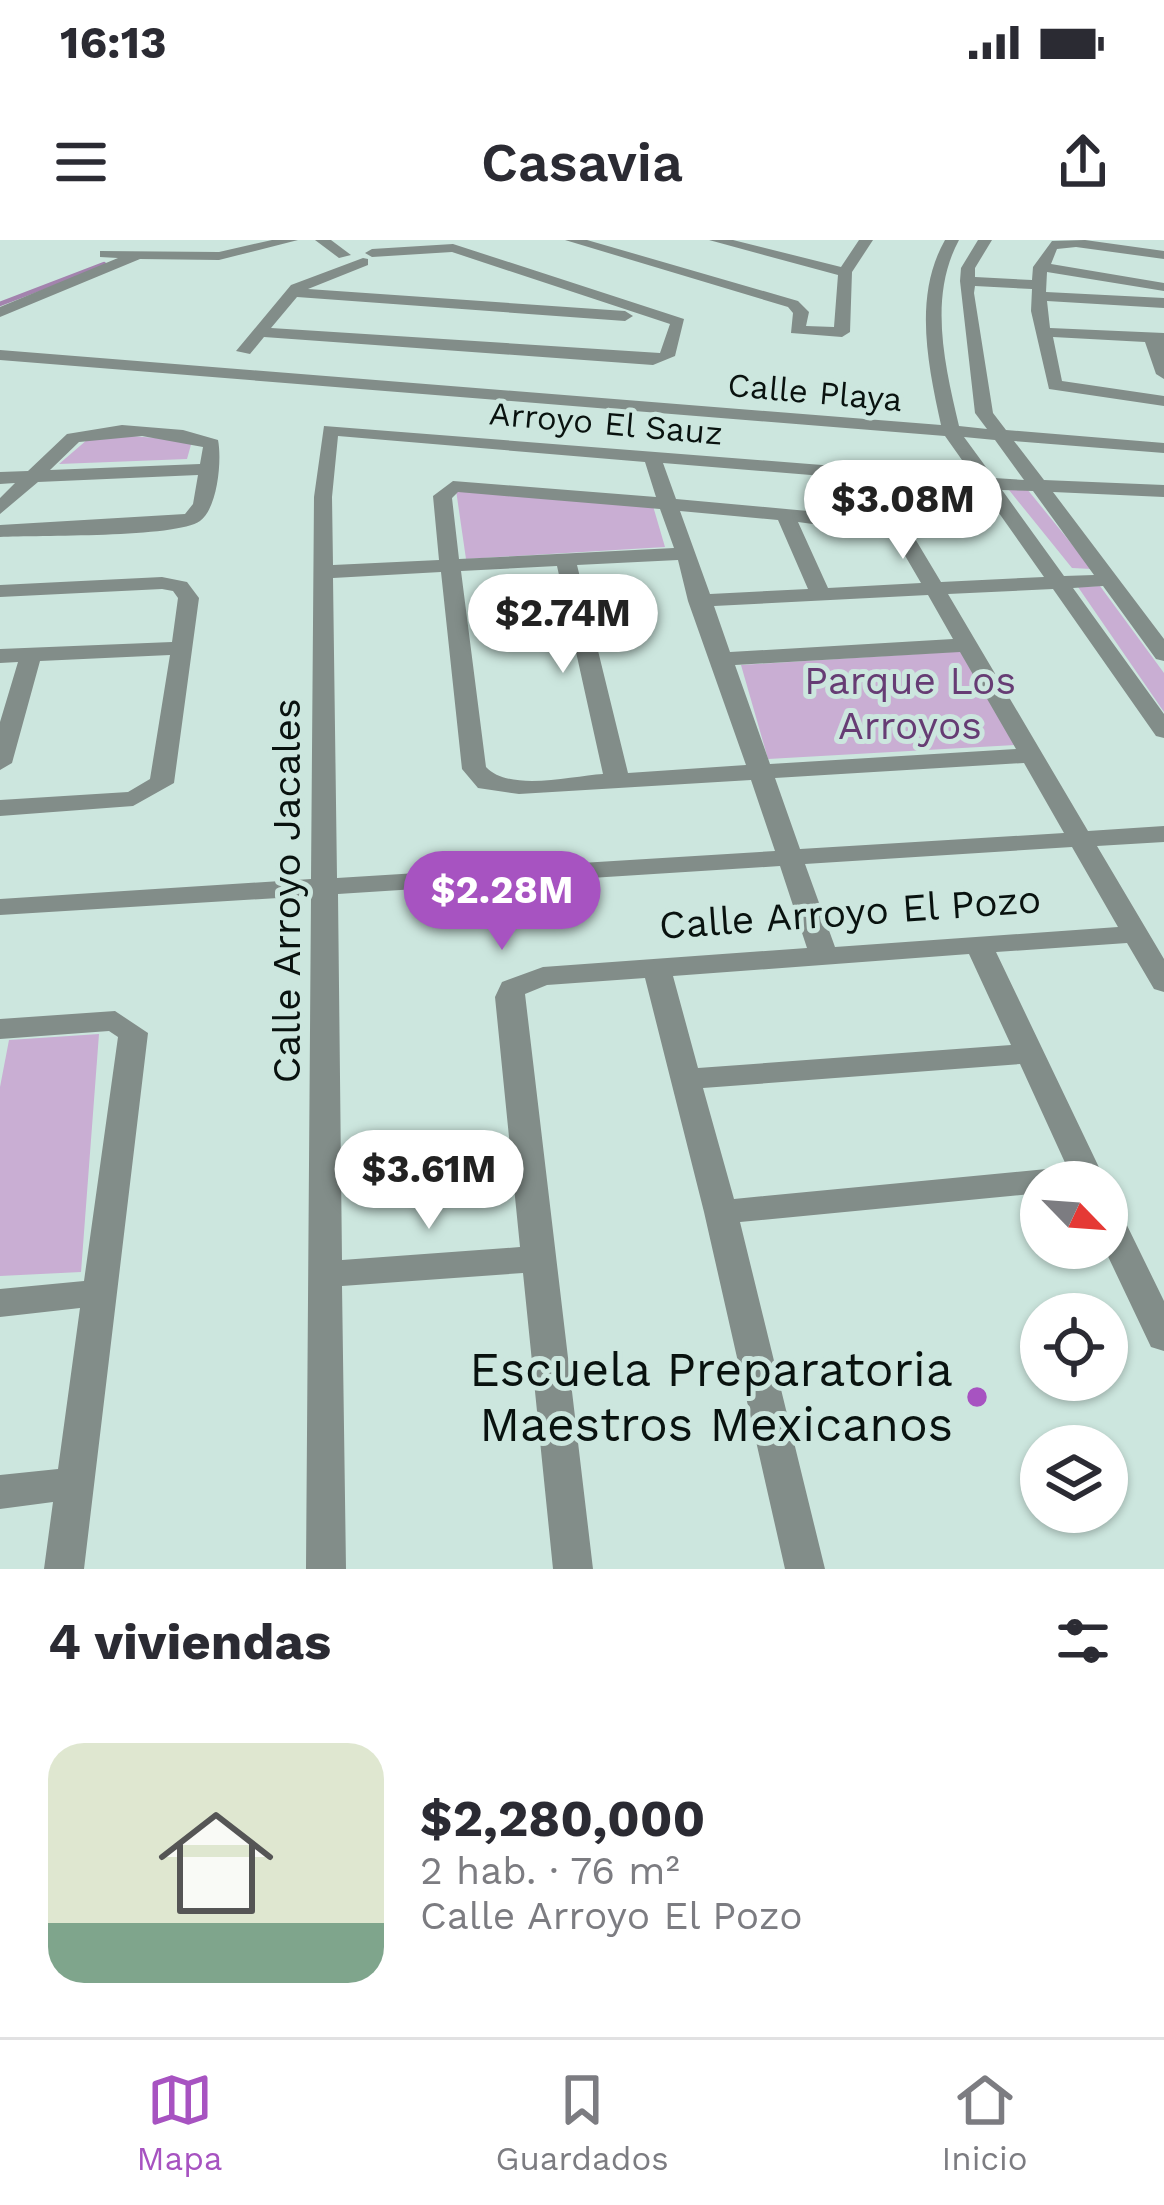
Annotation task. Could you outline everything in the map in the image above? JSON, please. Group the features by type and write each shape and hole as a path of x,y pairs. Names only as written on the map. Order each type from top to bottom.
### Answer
{"street":[{"path":"216,252 256,240"},
{"path":"0,312 118,267 291,240"},
{"path":"322,240 362,257"},
{"path":"572,240 793,304 801,312 796,331 807,332 842,332 845,272 866,240"},
{"path":"716,240 845,272"},
{"path":"952,240 939,265 937,368 950,426 1164,731"},
{"path":"985,240 969,272 974,368 995,429 1164,654"},
{"path":"0,296 125,243 178,254"},
{"path":"1164,255 1062,243 1048,249 1040,298 1053,380 1060,388 1164,401"},
{"path":"105,254 154,246 178,254"},
{"path":"118,267 154,246"},
{"path":"244,351 293,292 362,257 454,248 677,320"},
{"path":"939,265 1157,338 1164,374"},
{"path":"392,281 450,304"},
{"path":"1040,298 1164,287"},
{"path":"293,292 677,320"},
{"path":"1040,298 1164,303"},
{"path":"260,332 653,360 667,356 677,320"},
{"name":"Calle Playa","path":"0,340 465,387"},
{"name":"Calle Playa","path":"0,355 1164,441"},
{"name":"Calle Playa","path":"995,429 1049,440 1164,441"},
{"path":"0,508 73,438 102,430 205,439 212,447 200,510 185,521 0,531"},
{"name":"Arroyo El Sauz","path":"329,430 1162,494"},
{"name":"Calle Arroyo Jacales","path":"326,1569 323,497 329,430"},
{"path":"652,457 824,956"},
{"path":"0,466 33,475"},
{"path":"0,478 205,469"},
{"path":"1029,754 507,787 487,783 477,774 442,496 453,487 895,527 938,589 1164,983"},
{"path":"785,514 820,595"},
{"path":"326,572 683,554"},
{"path":"565,560 617,780"},
{"path":"698,601 1109,580"},
{"path":"0,591 180,586 189,598 178,648 165,776 155,791 133,799 0,808"},
{"path":"720,659 968,645"},
{"path":"0,656 178,648"},
{"path":"0,763 31,655"},
{"path":"0,907 1164,833"},
{"name":"Calle Arroyo El Pozo","path":"572,1569 510,991 524,980 544,976 1134,934"},
{"path":"980,947 1080,1161"},
{"path":"656,968 722,1212 805,1569"},
{"path":"0,1029 115,1021 133,1033 64,1569"},
{"path":"687,1079 1031,1053"},
{"path":"722,1212 1020,1185"},
{"path":"327,1274 536,1259"},
{"path":"1128,1262 1164,1337"},
{"path":"0,1303 98,1293"},
{"path":"0,1492 75,1483"}],"green space":[{"path":"95,433 192,441 187,459 59,464"},
{"path":"1027,489 1092,569 1072,568 1009,490"},
{"path":"456,490 653,506 665,547 466,559"},
{"path":"1100,586 1164,673 1164,712 1078,587"},
{"name":"Parque Los Arroyos","path":"965,651 1015,745 768,759 741,665"},
{"path":"99,1034 81,1272 0,1276 0,1087 9,1040"}],"waterway":[{"path":"0,304 104,264"}],"place":[{"name":"Escuela Preparatoria Maestros Mexicanos","path":"977,1397"}]}
